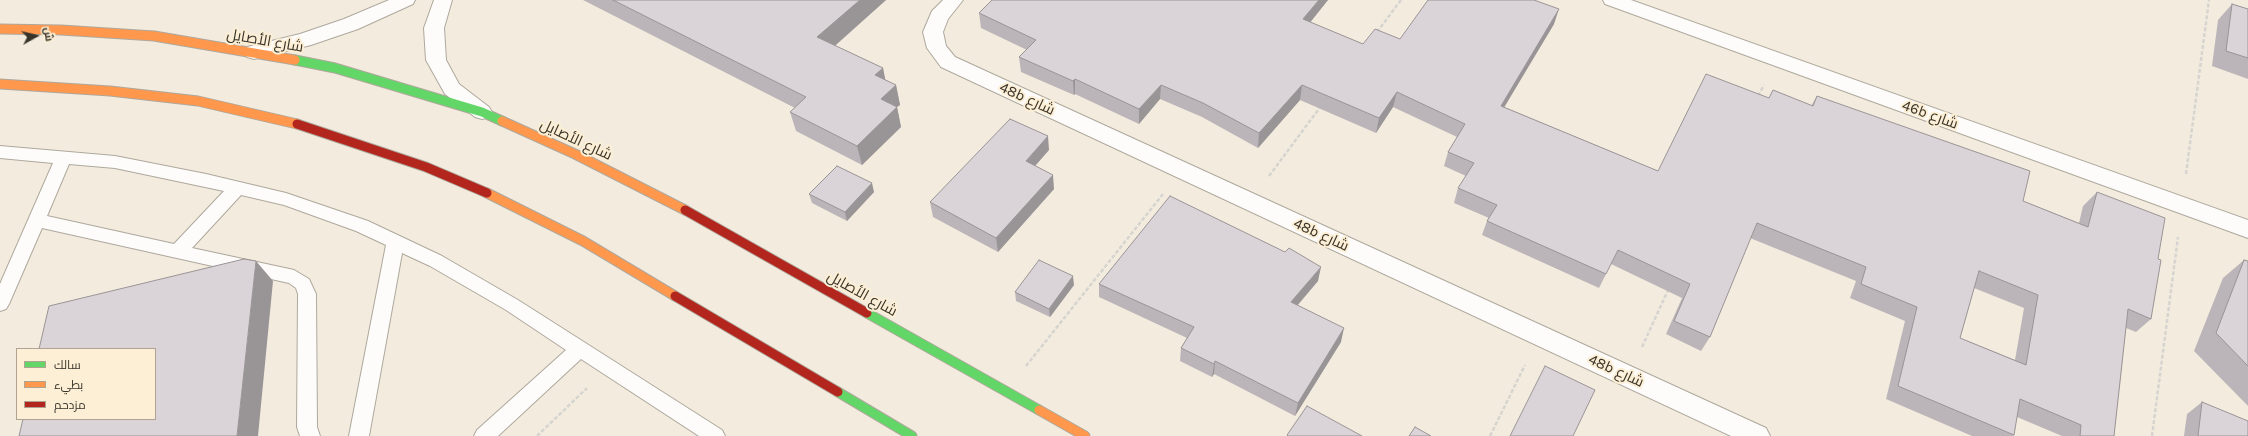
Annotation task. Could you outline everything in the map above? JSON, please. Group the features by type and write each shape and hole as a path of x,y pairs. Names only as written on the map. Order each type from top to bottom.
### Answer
{"main road":[{"name":"شارع الأصايل","path":"0,29 61,30 154,36 254,52 336,68 482,112 575,154 708,222 1085,436"},
{"path":"0,84 110,91 198,101 308,126 426,167 502,199 583,241 912,436"}],"street":[{"path":"254,52 304,40 351,24 406,0"},
{"path":"443,0 434,28 436,60 452,89 482,112"},
{"name":"46b شارع","path":"1612,0 2248,229"},
{"name":"48b شارع","path":"952,2 938,16 933,32 936,48 948,62 1757,436"}],"lane":[{"path":"0,152 115,162 238,187 286,199 362,226 448,268 512,305 714,436"},
{"path":"0,304 64,157"},
{"path":"178,251 238,187"},
{"path":"36,220 287,275 303,284 307,294 307,427 310,436"},
{"path":"359,436 395,242"},
{"path":"484,436 580,349"}],"path":[{"path":"1372,38 1401,0"},
{"path":"1756,102 1776,59"},
{"path":"1249,202 1325,101"},
{"path":"1006,391 1182,170"},
{"path":"1628,376 1672,282"},
{"path":"1490,436 1540,336"},
{"path":"537,436 609,368"}],"building":[{"path":"613,0 860,0 817,37 883,68 875,75 896,85 881,99 897,107 857,146 790,112 806,97"},
{"path":"992,0 1319,0 1303,19 1363,44 1375,29 1400,39 1428,0 1534,0 1559,9 1501,106 1658,171 1706,74 1769,98 1773,90 1813,106 1817,96 2030,171 2023,201 2088,227 2097,192 2165,218 2158,259 2161,260 2151,319 2128,309 2114,436 2080,436 2081,425 2020,399 2014,435 1898,386 1917,307 1861,284 1866,267 1757,223 1710,337 1674,321 1690,284 1618,250 1606,274 1487,221 1497,205 1458,188 1474,163 1448,152 1465,124 1397,92 1379,118 1302,85 1259,133 1203,103 1161,85 1139,109 1075,79 1073,81 1019,57 1036,40 979,13","holes":["1979,271 2038,295 2026,365 1960,338"]},
{"path":"2232,4 2248,9 2248,58 2226,51"},
{"path":"1010,119 1048,136 1026,161 1053,175 996,238 930,202"},
{"path":"837,166 872,183 845,212 809,194"},
{"path":"1170,196 1285,252 1289,248 1321,267 1291,302 1344,328 1298,403 1215,361 1214,364 1181,348 1194,327 1099,284"},
{"path":"244,259 256,261 237,436 19,436 23,420 156,420 156,348 39,348 49,306"},
{"path":"1039,260 1073,276 1049,309 1015,292"},
{"path":"2244,260 2248,261 2248,366 2216,333"},
{"path":"1545,366 1595,390 1573,436 1510,436"},
{"path":"2202,402 2248,421 2248,436 2198,436"},
{"path":"1307,406 1362,436 1288,436 1287,435"},
{"path":"1415,427 1431,436 1409,436"}],"traffic: fast":[{"path":"295,60 335,68 482,112 502,121"},
{"path":"867,313 1039,410"},
{"path":"838,392 912,436"}],"traffic: slow":[{"path":"0,29 61,30 154,36 295,60"},
{"path":"0,84 110,91 198,101 297,124"},
{"path":"502,121 575,154 685,210"},
{"path":"487,193 583,241 675,296"},
{"path":"1039,410 1085,436"}],"traffic: jam":[{"path":"297,124 426,167 487,193"},
{"path":"685,210 867,313"},
{"path":"675,296 838,392"}]}
